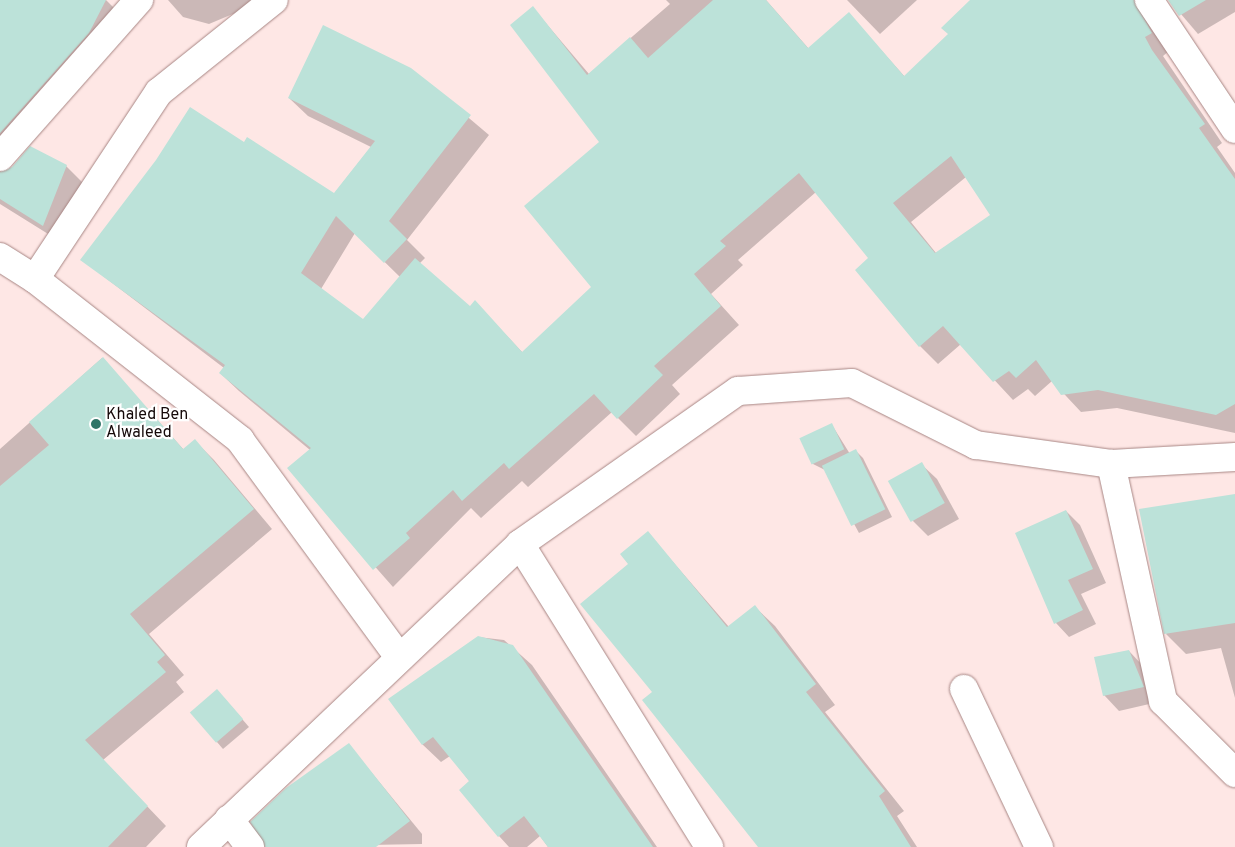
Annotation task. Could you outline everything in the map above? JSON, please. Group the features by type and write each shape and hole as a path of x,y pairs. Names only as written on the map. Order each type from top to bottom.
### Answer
{"street":[{"path":"0,158 139,0"},
{"path":"35,279 159,92 274,0"},
{"path":"1149,0 1235,129"},
{"path":"0,258 35,279 240,440 398,656"},
{"path":"200,847 398,656 520,544 738,391 852,383 976,445 1111,464 1235,456"},
{"path":"1111,464 1163,701 1235,773"},
{"path":"520,544 708,847"},
{"path":"964,689 1039,847"},
{"path":"229,819 250,847"}],"building":[{"path":"0,0 106,0 89,33 0,133"},
{"path":"713,0 766,0 808,48 849,12 904,76 948,34 941,28 970,0 1134,0 1152,33 1145,37 1152,50 1205,124 1199,128 1235,179 1235,404 1216,415 1098,390 1061,395 1036,360 1016,378 1009,371 993,382 943,326 919,347 855,270 868,258 799,173 720,241 726,246 694,274 721,306 654,366 663,375 617,419 594,394 509,469 504,463 462,501 453,490 406,533 410,538 373,570 287,468 311,448 219,373 225,365 80,260 156,160 190,107 244,142 247,137 334,193 375,141 288,98 323,25 411,68 471,115 389,221 407,239 384,263 336,216 301,273 363,319 415,258 470,306 475,300 522,352 591,287 524,206 599,142 510,25 533,6 587,75 630,37 648,58","holes":["951,156 990,215 935,253 893,203"]},
{"path":"1168,0 1206,0 1179,16"},
{"path":"30,146 67,165 43,226 0,199 0,172 12,167"},
{"path":"103,357 183,449 195,439 254,509 130,614 165,655 157,662 166,672 85,740 148,806 108,847 0,847 0,486 49,445 29,422"},
{"path":"832,423 844,449 812,464 799,438"},
{"path":"856,449 885,509 851,526 822,466"},
{"path":"922,462 945,503 911,522 888,481"},
{"path":"1235,494 1235,623 1164,634 1139,509"},
{"path":"1066,510 1093,569 1068,580 1083,610 1054,624 1015,533"},
{"path":"648,531 727,627 755,605 816,684 806,692 885,791 879,796 911,847 758,847 642,700 652,692 580,604 628,564 620,554"},
{"path":"478,636 513,645 653,847 548,847 524,816 498,837 459,790 469,781 433,737 422,745 388,699"},
{"path":"1129,650 1144,687 1103,696 1094,657"},
{"path":"217,689 243,719 216,743 190,713"},
{"path":"349,743 410,821 376,847 265,847 250,822 286,788"}],"place":[{"name":"Khaled Ben Alwaleed","path":"96,424"}]}
